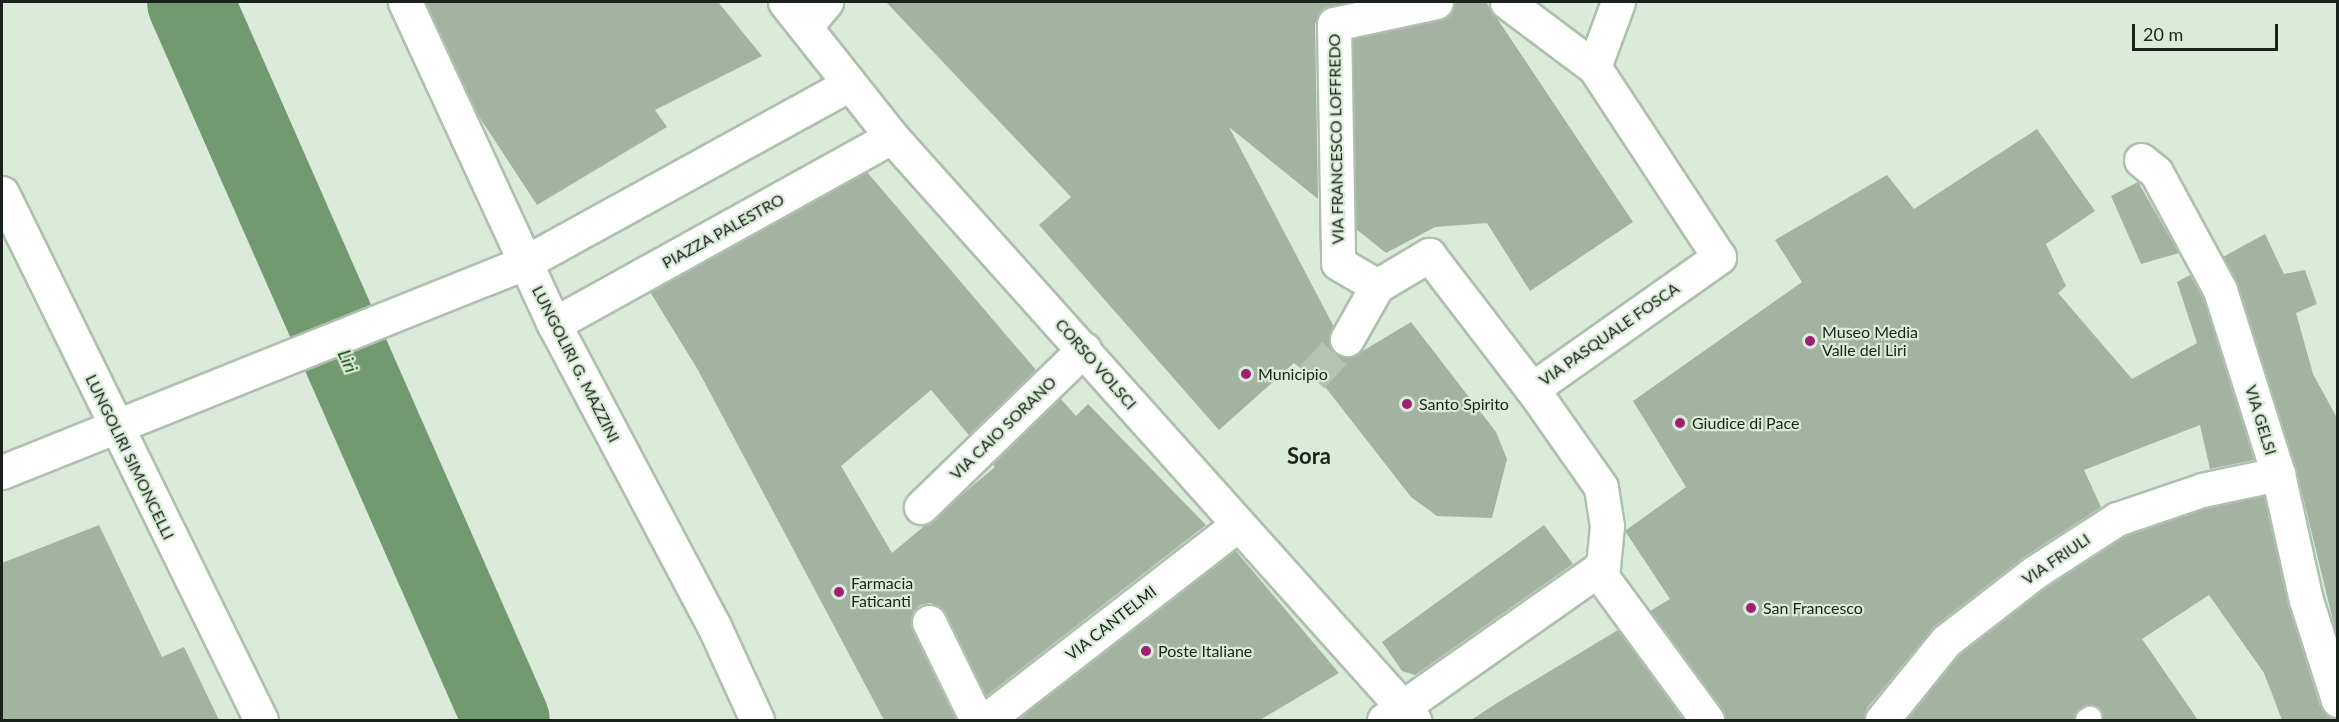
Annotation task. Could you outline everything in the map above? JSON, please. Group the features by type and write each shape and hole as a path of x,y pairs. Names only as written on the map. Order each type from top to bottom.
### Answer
{"street":[{"name":"LUNGOLIRI G. MAZZINI","path":"405,2 524,263 714,626 757,720"},
{"name":"CORSO VOLSCI","path":"784,2 848,85 892,137 1084,350 1401,717"},
{"path":"805,27 826,2"},
{"name":"VIA FRANCESCO LOFFREDO","path":"1377,286 1338,263 1334,24 1436,2"},
{"path":"1508,2 1594,67 1618,2"},
{"name":"VIA PASQUALE FOSCA","path":"1594,67 1719,257 1532,389 1601,487 1608,526 1603,566 1597,570"},
{"path":"2,472 115,427 198,398 524,263 848,85"},
{"name":"PIAZZA PALESTRO","path":"554,324 892,137"},
{"name":"VIA GELSI","path":"2141,160 2156,172 2220,290 2277,474 2306,600 2337,700"},
{"name":"LUNGOLIRI SIMONCELLI","path":"2,193 261,720"},
{"path":"1347,339 1377,286 1429,255 1532,389"},
{"name":"VIA CAIO SORANO","path":"921,507 1084,350"},
{"name":"VIA FRIULI","path":"1882,720 1946,641 2035,572 2117,519 2202,490 2277,474"},
{"name":"VIA CANTELMI","path":"986,720 1237,525"},
{"path":"1401,717 1597,570 1707,720"},
{"path":"929,622 977,720"}],"building":[{"path":"425,2 718,2 762,56 655,110 667,127 537,205 478,115"},
{"path":"886,2 1349,2 1323,9 1315,24 1318,199 1229,127 1333,325 1331,349 1347,358 1356,355 1411,322 1496,432 1507,459 1492,518 1437,516 1411,497 1326,388 1294,363 1219,430 1039,225 1071,197"},
{"path":"1454,2 1486,2 1633,222 1530,291 1487,223 1435,227 1386,253 1356,229 1353,39 1441,20"},
{"path":"2037,129 2095,211 2046,244 2066,286 2058,293 2132,379 2197,343 2177,282 2190,275 2203,297 2254,460 2210,469 2200,425 2084,470 2101,507 2024,557 1935,626 1867,708 1864,720 1725,720 1650,611 1670,599 1625,531 1686,487 1633,401 1802,282 1775,240 1887,175 1914,209"},
{"path":"867,172 1036,370 969,435 931,390 841,466 892,553 995,467 992,464 1060,398 1076,416 1088,404 1206,525 986,696 946,613 931,603 920,605 913,612 912,630 956,720 884,720 698,370 650,292"},
{"path":"2138,182 2179,253 2141,264 2111,196"},
{"path":"2265,234 2284,274 2305,270 2317,304 2296,313 2313,374 2337,418 2337,637 2296,468 2238,284 2223,257"},
{"path":"2264,496 2288,604 2320,706 2337,720 2282,720 2264,673 2209,595 2142,639 2198,720 2103,720 2101,710 2090,705 2079,709 2074,720 1906,720 1959,654 2046,587 2124,537 2207,508"},
{"path":"99,525 162,657 184,647 219,720 2,720 2,563"},
{"path":"1544,525 1573,564 1415,675 1402,671 1382,642"},
{"path":"1235,550 1339,673 1260,720 1016,720"},
{"path":"1618,630 1684,720 1471,720 1497,703"}],"waterway":[{"name":"Liri","path":"190,2 506,720"}],"tunnel":[{"path":"1312,377 1347,339"}],"place":[{"name":"Museo Media Valle del Liri","path":"1810,341"},
{"name":"Municipio","path":"1246,374"},
{"name":"Santo Spirito","path":"1407,404"},
{"name":"Giudice di Pace","path":"1680,423"},
{"name":"Farmacia Faticanti","path":"839,592"},
{"name":"San Francesco","path":"1751,608"},
{"name":"Poste Italiane","path":"1146,651"}],"district":[{"name":"Sora","path":"1309,456"}]}
